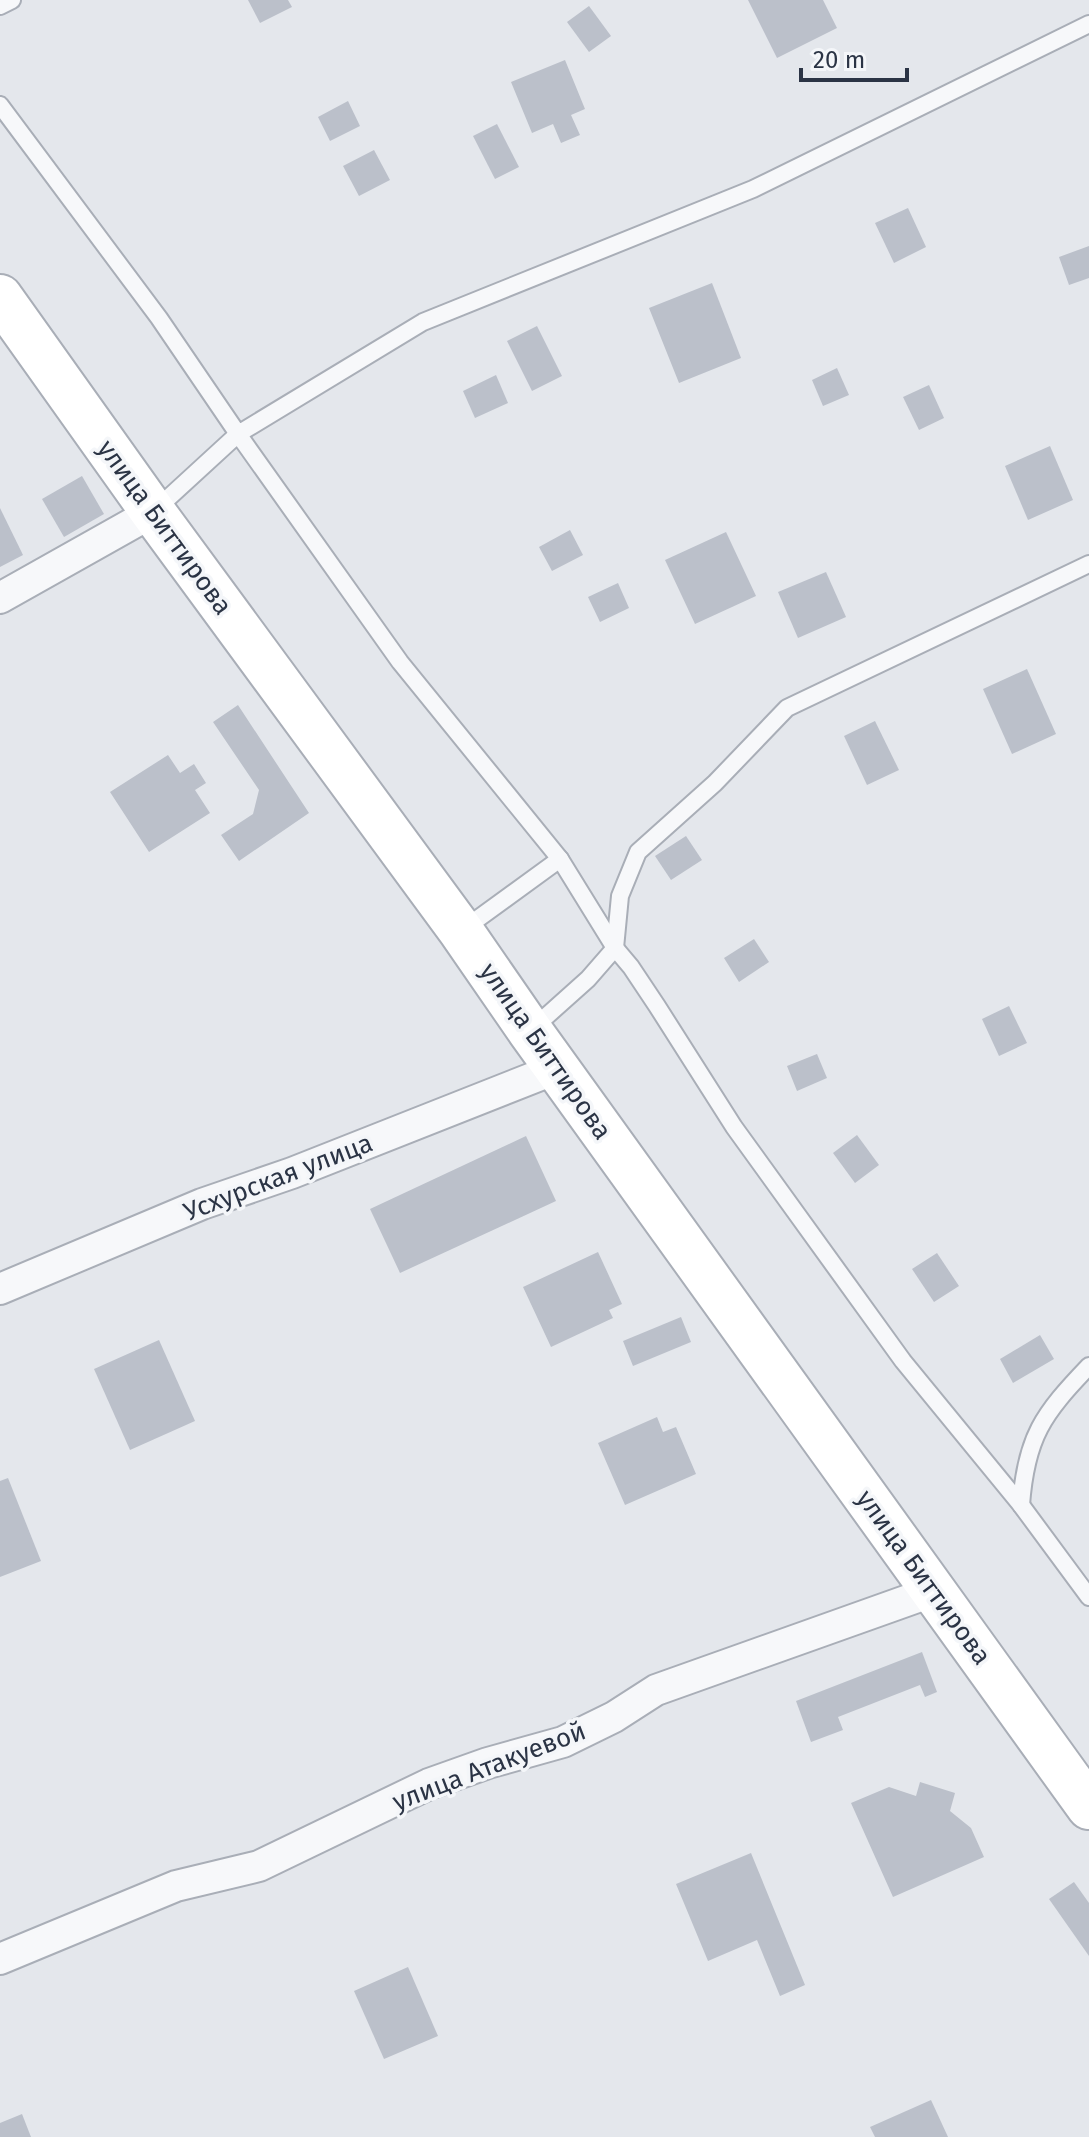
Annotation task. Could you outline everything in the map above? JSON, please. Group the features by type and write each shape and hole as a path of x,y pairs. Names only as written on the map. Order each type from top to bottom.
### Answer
{"street":[{"name":"улица Биттирова","path":"0,297 153,512 461,931 1088,1803"},
{"path":"0,598 153,512"},
{"name":"Усхурская улица","path":"0,1289 202,1204 292,1173 558,1068"},
{"name":"улица Атакуевой","path":"0,1959 176,1886 259,1866 429,1784 563,1742 614,1717 656,1690 934,1591"}],"lane":[{"path":"0,6 12,0"},
{"path":"153,512 238,434 423,322 753,189 1089,24"},
{"path":"0,105 159,318 400,662 560,859 734,1127 903,1361 1021,1505 1089,1597"},
{"path":"530,1031 588,979 615,948 620,896 638,852 715,783 787,708 1089,564"},
{"path":"461,931 560,859"},
{"path":"1021,1505 1026,1457 1037,1432 1052,1407 1089,1366"}],"building":[{"path":"248,0 288,0 292,7 260,23"},
{"path":"748,0 823,0 837,28 777,58"},
{"path":"589,6 611,36 589,52 567,22"},
{"path":"565,60 585,109 571,115 580,135 561,143 553,124 532,133 511,82"},
{"path":"348,101 360,126 330,141 318,117"},
{"path":"497,124 519,167 495,179 473,136"},
{"path":"374,150 390,180 359,196 343,166"},
{"path":"908,208 926,247 894,263 875,223"},
{"path":"1089,246 1089,278 1069,285 1059,257"},
{"path":"712,283 741,358 679,383 649,308"},
{"path":"537,326 562,376 532,391 507,341"},
{"path":"837,368 849,395 823,406 812,380"},
{"path":"496,375 508,403 475,418 463,391"},
{"path":"929,385 944,418 919,430 903,397"},
{"path":"1050,446 1073,500 1028,520 1005,466"},
{"path":"82,476 104,514 64,537 42,499"},
{"path":"0,508 23,555 0,567"},
{"path":"570,530 583,555 552,571 539,547"},
{"path":"726,532 756,596 695,624 665,560"},
{"path":"826,572 846,617 798,638 778,592"},
{"path":"618,583 629,608 600,622 588,597"},
{"path":"1027,669 1056,734 1012,754 983,689"},
{"path":"238,705 309,813 239,861 221,835 253,814 259,790 213,722"},
{"path":"875,721 899,770 867,785 844,736"},
{"path":"168,755 180,773 194,764 206,783 195,790 210,813 149,852 110,792"},
{"path":"686,836 702,860 671,880 655,856"},
{"path":"754,939 769,962 739,982 724,958"},
{"path":"1009,1006 1027,1043 999,1056 982,1019"},
{"path":"817,1054 827,1078 797,1091 787,1066"},
{"path":"857,1135 879,1165 855,1183 833,1153"},
{"path":"526,1136 556,1201 400,1273 370,1209"},
{"path":"598,1252 622,1304 609,1310 613,1318 551,1347 523,1287"},
{"path":"937,1253 959,1286 934,1302 912,1269"},
{"path":"681,1317 691,1342 633,1366 623,1341"},
{"path":"1040,1335 1054,1359 1013,1383 1000,1359"},
{"path":"159,1340 195,1421 130,1450 94,1369"},
{"path":"657,1417 663,1432 676,1427 696,1474 625,1505 598,1443"},
{"path":"8,1478 41,1561 0,1577 0,1481"},
{"path":"922,1652 937,1692 925,1697 920,1685 838,1717 843,1730 811,1742 796,1701"},
{"path":"920,1782 955,1793 950,1811 971,1828 984,1857 893,1897 851,1803 889,1787 916,1796"},
{"path":"751,1853 805,1985 780,1996 757,1940 708,1961 676,1884"},
{"path":"1074,1882 1089,1903 1089,1956 1049,1899"},
{"path":"408,1967 438,2036 384,2059 354,1991"},
{"path":"931,2100 948,2137 875,2137 870,2127"},
{"path":"22,2114 31,2137 0,2137 0,2123"}]}
